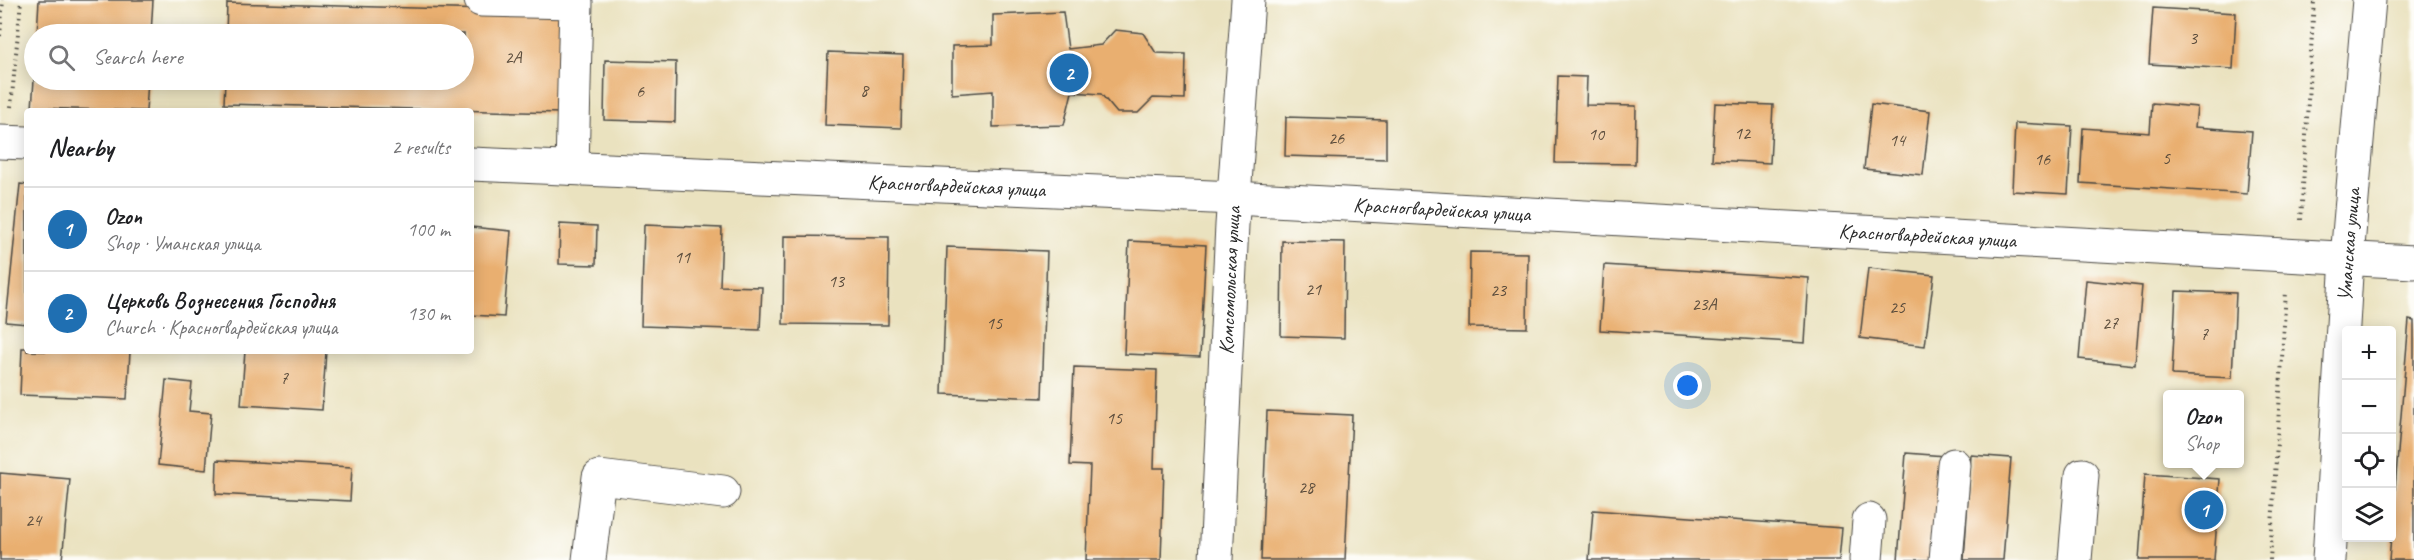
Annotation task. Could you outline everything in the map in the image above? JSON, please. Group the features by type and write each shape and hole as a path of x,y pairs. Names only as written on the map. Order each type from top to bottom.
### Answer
{"street":[{"path":"481,0 576,2 572,168"},
{"name":"Комсомольская улица","path":"1216,560 1234,198 1248,0"},
{"name":"Уманская улица","path":"2329,560 2347,258 2369,0"},
{"path":"0,142 24,143"},
{"name":"Красногвардейская улица","path":"474,164 1234,198 2414,262"},
{"path":"1946,560 1954,465"},
{"path":"2075,560 2082,475"},
{"path":"589,560 599,477 723,492"},
{"path":"1866,560 1869,520"}],"path":[{"path":"0,36 3,0"},
{"path":"11,109 21,0"},
{"path":"2300,230 2314,0"},
{"path":"2270,560 2286,286"}],"building":[{"path":"39,0 153,0 152,24 38,24"},
{"path":"227,3 563,12 561,113 474,111 474,108 224,104 225,90 474,90 474,24 226,24"},
{"path":"2153,8 2236,13 2233,69 2149,64"},
{"path":"1063,12 1068,49 1101,45 1115,30 1143,33 1156,53 1186,54 1185,99 1153,98 1138,113 1117,113 1101,94 1072,92 1064,125 993,127 993,91 952,94 952,46 993,45 993,15"},
{"path":"828,52 903,55 901,128 825,125"},
{"path":"605,60 676,62 675,122 604,120"},
{"path":"1558,76 1587,77 1586,105 1636,106 1635,164 1555,163"},
{"path":"33,90 147,90 146,108 32,108"},
{"path":"1715,103 1773,105 1770,163 1712,160"},
{"path":"2152,103 2197,107 2195,127 2252,131 2247,194 2080,183 2083,128 2150,133"},
{"path":"1871,104 1930,111 1923,175 1864,169"},
{"path":"1286,117 1386,120 1386,159 1285,156"},
{"path":"2015,123 2072,126 2068,194 2012,191"},
{"path":"20,184 24,185 24,324 6,322"},
{"path":"560,224 597,226 596,265 559,264"},
{"path":"644,225 722,228 720,286 762,287 760,330 641,326"},
{"path":"474,227 511,231 504,317 474,315"},
{"path":"784,236 889,237 888,325 783,324"},
{"path":"1129,241 1206,245 1200,357 1124,354"},
{"path":"1282,241 1345,242 1344,338 1281,336"},
{"path":"947,247 1047,251 1042,398 942,394"},
{"path":"1470,252 1528,253 1527,328 1469,327"},
{"path":"1604,265 1809,278 1805,343 1600,330"},
{"path":"1868,268 1934,275 1925,346 1860,338"},
{"path":"2086,280 2142,286 2135,365 2079,359"},
{"path":"2176,291 2236,293 2232,378 2172,375"},
{"path":"2409,320 2414,321 2414,560 2389,560 2390,542 2396,542 2396,476"},
{"path":"22,348 24,348 24,354 130,354 127,399 20,395"},
{"path":"245,354 326,354 322,410 241,405"},
{"path":"1074,367 1157,370 1154,468 1164,468 1161,560 1086,560 1090,466 1070,465"},
{"path":"166,380 192,383 189,411 211,413 206,470 158,465"},
{"path":"1267,411 1352,415 1345,560 1261,560"},
{"path":"1906,453 1945,456 1936,560 1898,560"},
{"path":"1971,455 2011,458 2003,560 1964,560"},
{"path":"217,460 352,467 350,501 216,494"},
{"path":"0,473 70,479 62,560 0,560"},
{"path":"2145,474 2220,479 2214,560 2139,560"},
{"path":"1593,510 1842,528 1839,560 1589,560"}],"place":[{"name":"Церковь Вознесения Господня","path":"1069,73"},
{"name":"Ozon","path":"2204,510"}]}
